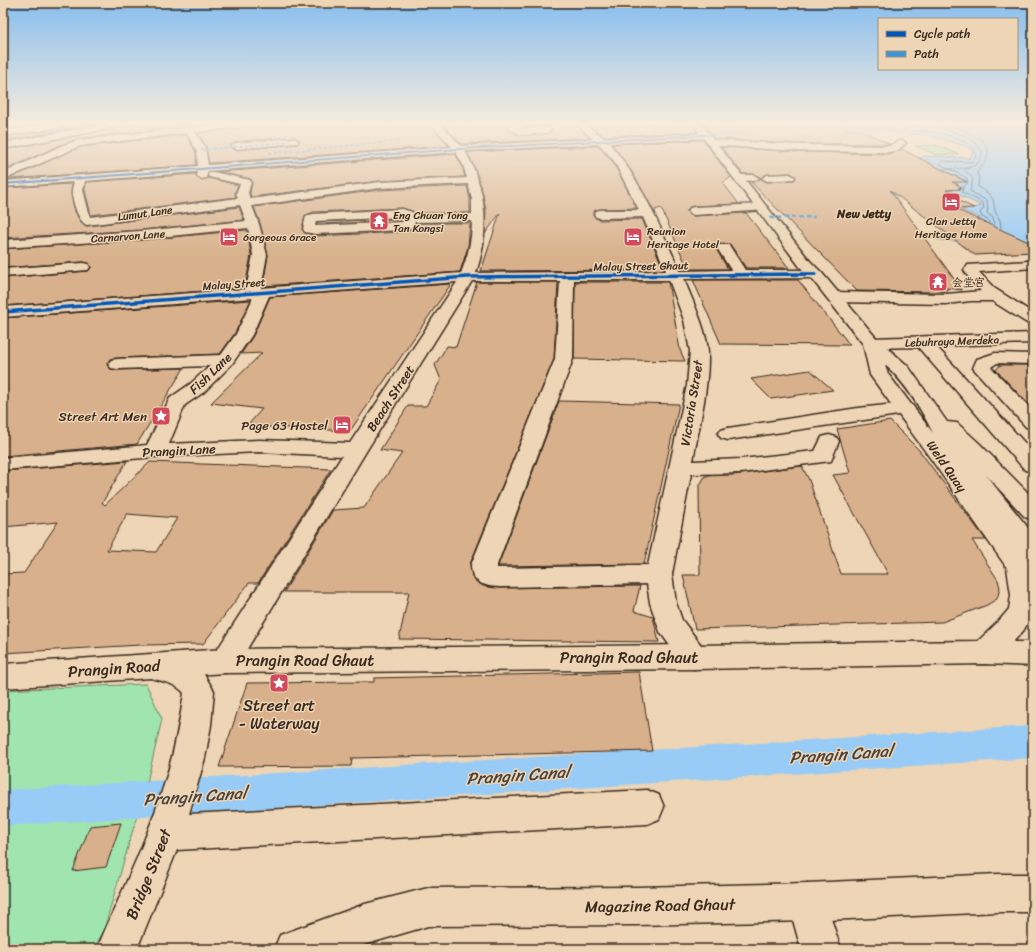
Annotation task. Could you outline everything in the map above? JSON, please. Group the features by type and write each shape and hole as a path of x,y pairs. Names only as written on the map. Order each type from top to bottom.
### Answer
{"street":[{"path":"3,176 20,168"},
{"path":"3,184 241,168"},
{"name":"Beach Street","path":"225,661 356,450 467,277 475,255 479,217 478,199 469,168"},
{"name":"Victoria Street","path":"623,168 647,213 675,275 692,320 700,351 696,385 681,468 659,574 663,603 670,624 694,657"},
{"name":"Weld Quay","path":"731,168 805,264 835,297 871,343 902,370 932,412 948,441 1028,567"},
{"path":"169,182 202,172 246,182 242,193 246,202"},
{"path":"767,178 790,177"},
{"name":"Lumut Lane","path":"81,178 77,190 85,219 87,220 380,185 474,181"},
{"path":"739,178 754,178"},
{"name":"Fish Lane","path":"155,451 177,402 197,388 226,360 244,335 258,293 260,255 246,202"},
{"path":"694,211 762,208"},
{"path":"402,213 407,214 409,219 408,225 403,226 309,229 310,219 316,217 402,213"},
{"path":"600,214 647,213"},
{"path":"409,219 479,217"},
{"name":"Carnarvon Lane","path":"3,244 142,236 253,224"},
{"path":"724,248 741,275"},
{"path":"1028,265 973,268 972,272 995,296 1033,320"},
{"path":"3,273 83,267"},
{"name":"Malay Street Ghaut","path":"467,277 815,274"},
{"path":"567,276 564,359 484,565 484,572 490,577 499,578 659,574"},
{"name":"Malay Street","path":"3,312 467,277"},
{"path":"835,297 946,299 971,296 995,296"},
{"name":"Lebuhraya Merdeka","path":"871,343 1033,338"},
{"path":"923,342 1033,465"},
{"name":"Weld Quay","path":"871,343 879,375 1028,567"},
{"path":"1033,359 995,358 983,363 982,368 1033,423"},
{"path":"117,364 226,360"},
{"path":"728,434 858,414 905,409"},
{"name":"Weld Quay","path":"932,412 972,447 1029,507"},
{"path":"681,468 741,466 823,456 829,441"},
{"name":"Prangin Lane","path":"3,464 155,451 259,446 356,450"},
{"path":"984,652 1004,634 1024,605 1024,591 1028,567"},
{"name":"Prangin Road Ghaut","path":"225,661 694,657 984,652 1033,654"},
{"name":"Prangin Road","path":"3,676 225,661"},
{"name":"Bridge Street","path":"117,949 169,823 185,774 198,713 199,691 191,680 174,672 150,666"},
{"path":"169,823 646,807"},
{"name":"Magazine Road Ghaut","path":"294,949 365,924 428,907 636,906 807,902 998,893 1033,893"},
{"path":"807,902 821,949"}],"green space":[{"path":"146,684 162,719 148,778 103,933 93,949 3,949 3,690"}],"water":[{"path":"1033,168 1033,251 939,240 930,237 931,236 928,233 956,233 976,219 980,218 961,210 982,206 954,193 899,197 896,195 857,195 893,189 960,189 958,188 962,187 954,182 967,181 942,170"}],"building":[{"path":"32,168 150,168 9,179"},
{"path":"266,168 463,168 465,177 380,181 251,197 251,179 219,172"},
{"path":"474,168 616,168 637,208 600,209 595,210 593,215 600,220 642,219 664,270 481,271 500,213 485,234 486,210 479,180"},
{"path":"629,168 725,168 731,177 723,183 739,204 694,206 687,210 689,215 746,213 789,268 746,268 730,244 719,244 716,249 728,269 688,269 661,208 655,210 656,215"},
{"path":"738,168 940,168 967,182 952,182 962,187 958,188 961,189 946,190 960,196 951,197 974,208 955,209 1033,244 1033,252 975,255 890,190 962,290 947,288 947,292 857,291 751,182 760,179 760,177 754,174 743,174","holes":["791,173 796,177 794,180 767,182 761,179 767,174"]},
{"path":"196,174 196,177 201,180 208,178 238,185 235,192 236,197 91,215 85,190 86,182"},
{"path":"72,184 71,195 75,211 80,221 87,226 239,207 244,220 141,230 3,238 3,188"},
{"path":"467,186 470,199 470,213 415,213 402,208 313,212 305,216 302,229 305,233 315,236 405,232 414,228 416,223 470,223 468,247 460,272 263,286 268,255 260,223 254,207 380,190"},
{"path":"401,219 401,221 317,224 317,222"},
{"path":"247,230 251,255 245,288 3,306 3,278 88,271 91,268 89,263 83,262 3,268 3,249 141,240"},
{"path":"693,280 798,280 850,345 721,344"},
{"path":"477,282 558,282 554,359 470,564 472,577 483,586 499,588 640,586 634,611 653,617 659,642 399,639 409,592 284,592 333,510 364,508 402,453 380,450 408,406 426,406 441,380 435,365 447,346 456,347"},
{"path":"575,282 668,282 680,350 685,361 574,359"},
{"path":"451,284 350,431 247,426 262,409 211,403 262,353 241,354 253,336 270,297"},
{"path":"251,300 235,333 220,354 110,359 107,365 111,369 117,370 184,368 137,444 3,456 3,318"},
{"path":"1000,365 1033,365 1033,409 996,370"},
{"path":"810,370 833,390 771,399 751,379"},
{"path":"559,401 679,404 644,564 498,566"},
{"path":"890,421 919,450 986,540 972,540 998,580 1000,588 997,599 987,605 942,622 695,629 683,575 700,575 699,487 705,476 733,475 802,466 809,480 841,574 888,574 833,475 850,473 837,429"},
{"path":"127,461 102,503 105,505 150,462 331,469 258,583 249,583 203,644 140,645 3,653 3,574 24,573 58,522 3,527 3,471","holes":["127,514 177,518 156,552 107,550"]},
{"path":"639,672 652,751 352,758 351,766 219,767 247,683 374,682 374,678"},
{"path":"121,823 106,867 73,871 90,826"}],"waterway":[{"name":"Prangin Canal","path":"3,808 1033,742"}],"marked path":[{"path":"770,218 815,217"}],"cycle path":[{"path":"3,184 206,168"},
{"path":"3,312 467,277 815,274"}],"place":[{"name":"Clan Jetty Heritage Home","path":"951,202"},
{"name":"Eng Chuan Tong Tan Kongsi","path":"379,221"},
{"name":"6orgeous 6race","path":"229,237"},
{"name":"Reunion Heritage Hotel","path":"633,237"},
{"name":"会堂宫","path":"938,282"},
{"name":"Street Art Men","path":"161,416"},
{"name":"Page 63 Hostel","path":"342,425"},
{"name":"Street art - Waterway","path":"279,683"}],"district":[{"name":"New Jetty","path":"864,214"}]}
